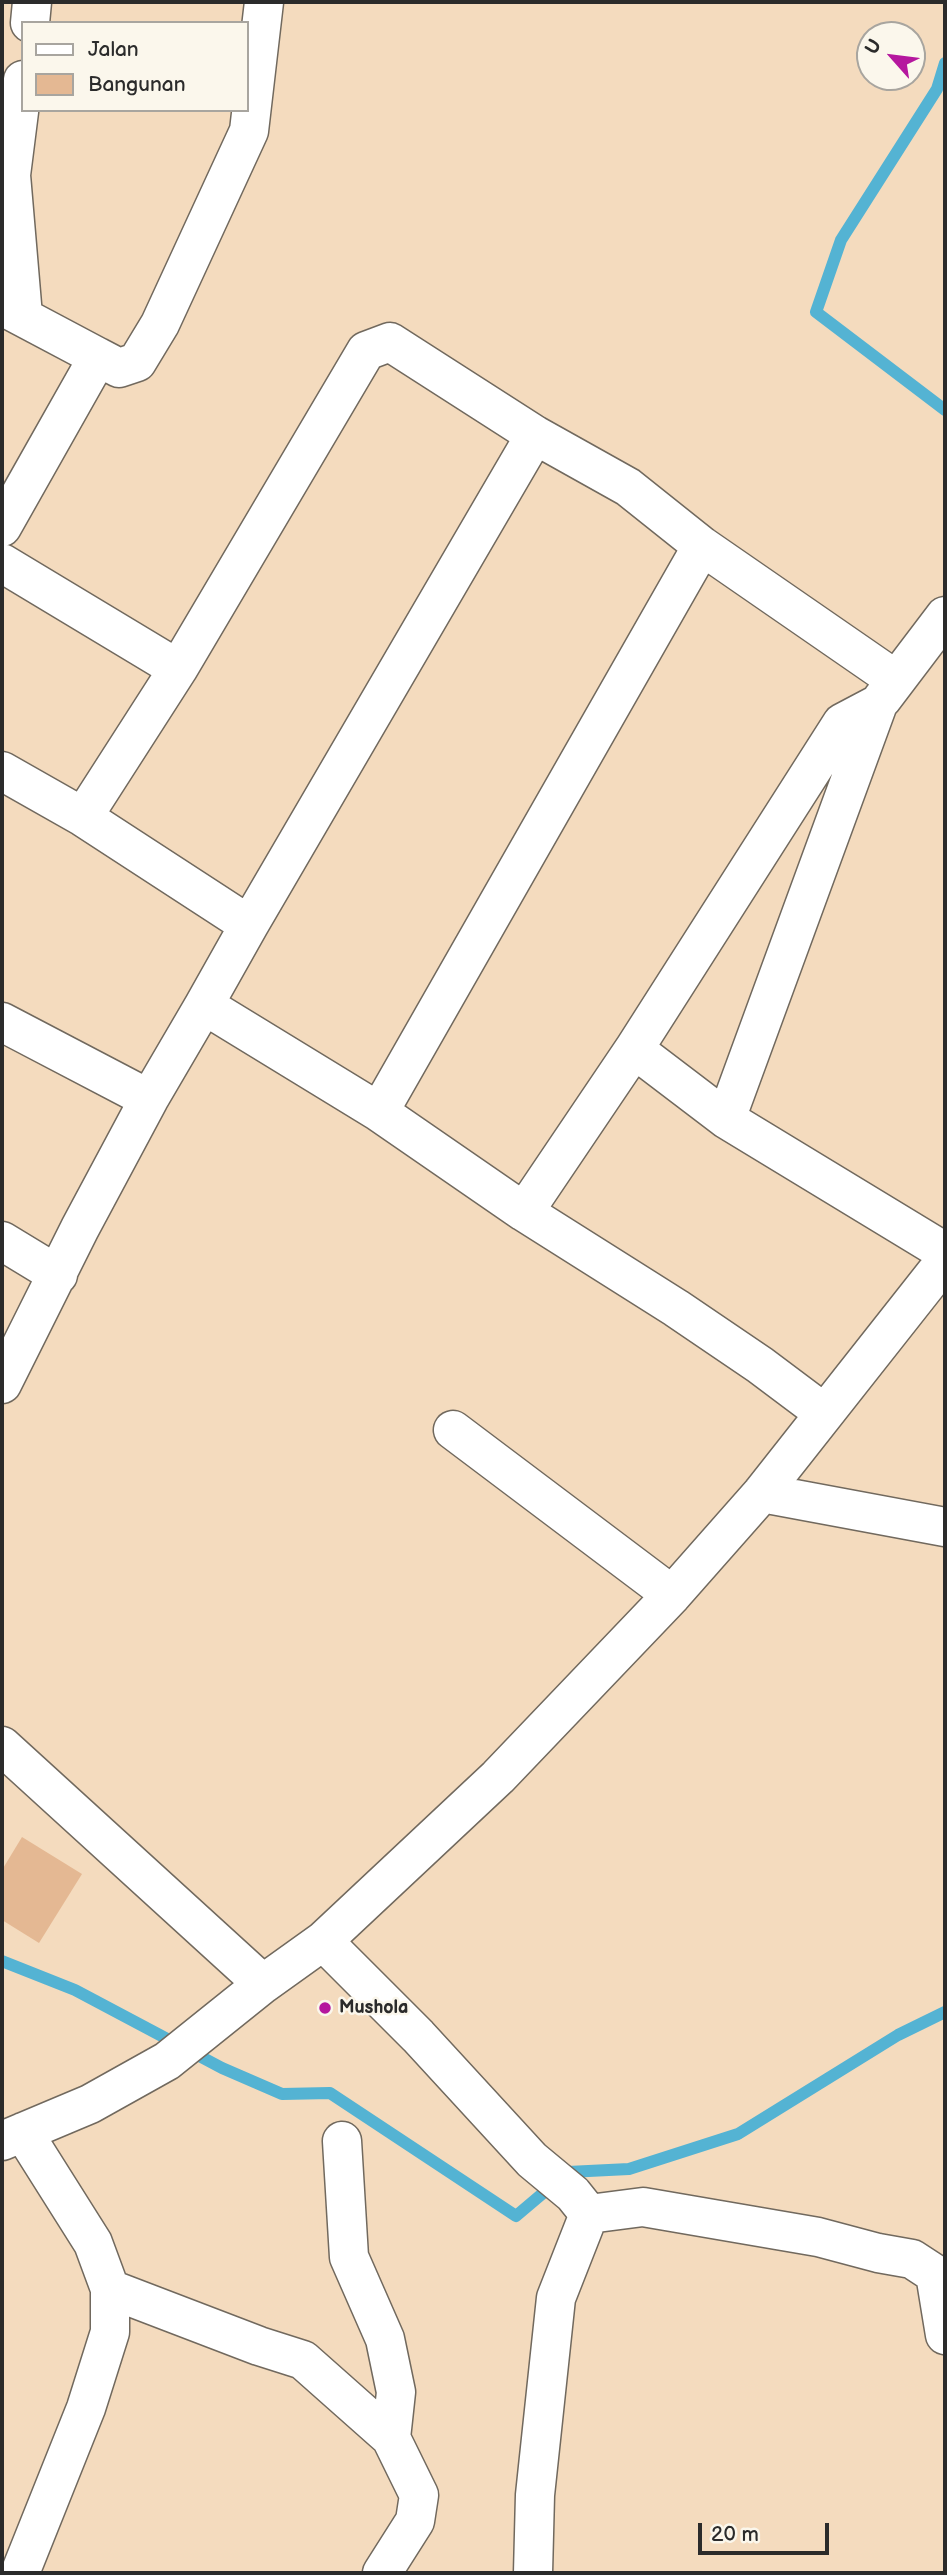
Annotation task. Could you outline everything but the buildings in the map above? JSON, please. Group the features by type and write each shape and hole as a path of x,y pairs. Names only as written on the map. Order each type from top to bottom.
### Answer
{"street":[{"path":"30,21 32,2"},
{"path":"21,96 11,175 12,311 119,368 137,362 178,287 248,131 264,2"},
{"path":"83,817 178,669 366,351 390,342 535,435 628,487 887,692"},
{"path":"2,527 98,357"},
{"path":"2,1384 149,1099 535,435"},
{"path":"379,1112 702,546"},
{"path":"2,562 178,669"},
{"path":"726,1119 887,692 945,616"},
{"path":"524,1212 634,1049 842,723 887,692"},
{"path":"2,771 83,817 249,925"},
{"path":"204,1005 379,1112 524,1212 676,1308 760,1365 824,1413"},
{"path":"2,1022 149,1099"},
{"path":"634,1049 726,1119 945,1252"},
{"path":"2,1241 58,1275"},
{"path":"20,2573 86,2408 110,2332 110,2289 93,2244 13,2136 90,2104 167,2061 263,1984 323,1941 498,1777 672,1595 762,1493 945,1261"},
{"path":"453,1430 672,1595"},
{"path":"762,1493 945,1527"},
{"path":"2,1746 263,1984"},
{"path":"323,1941 418,2036 532,2160 581,2204 643,2207 791,2232 912,2259 940,2272 945,2335"},
{"path":"342,2141 349,2258 385,2339 396,2392 391,2438"},
{"path":"533,2573 535,2495 556,2298 581,2204"},
{"path":"110,2289 303,2360 391,2438 419,2495 415,2521 382,2573"}],"waterway":[{"path":"945,63 937,89 841,240 816,312 945,410"},
{"path":"2,1961 75,1990 222,2068 282,2094 330,2093 516,2216 568,2172 629,2169 738,2134 898,2035 945,2012"}],"place":[{"name":"Mushola","path":"325,2008"}]}
